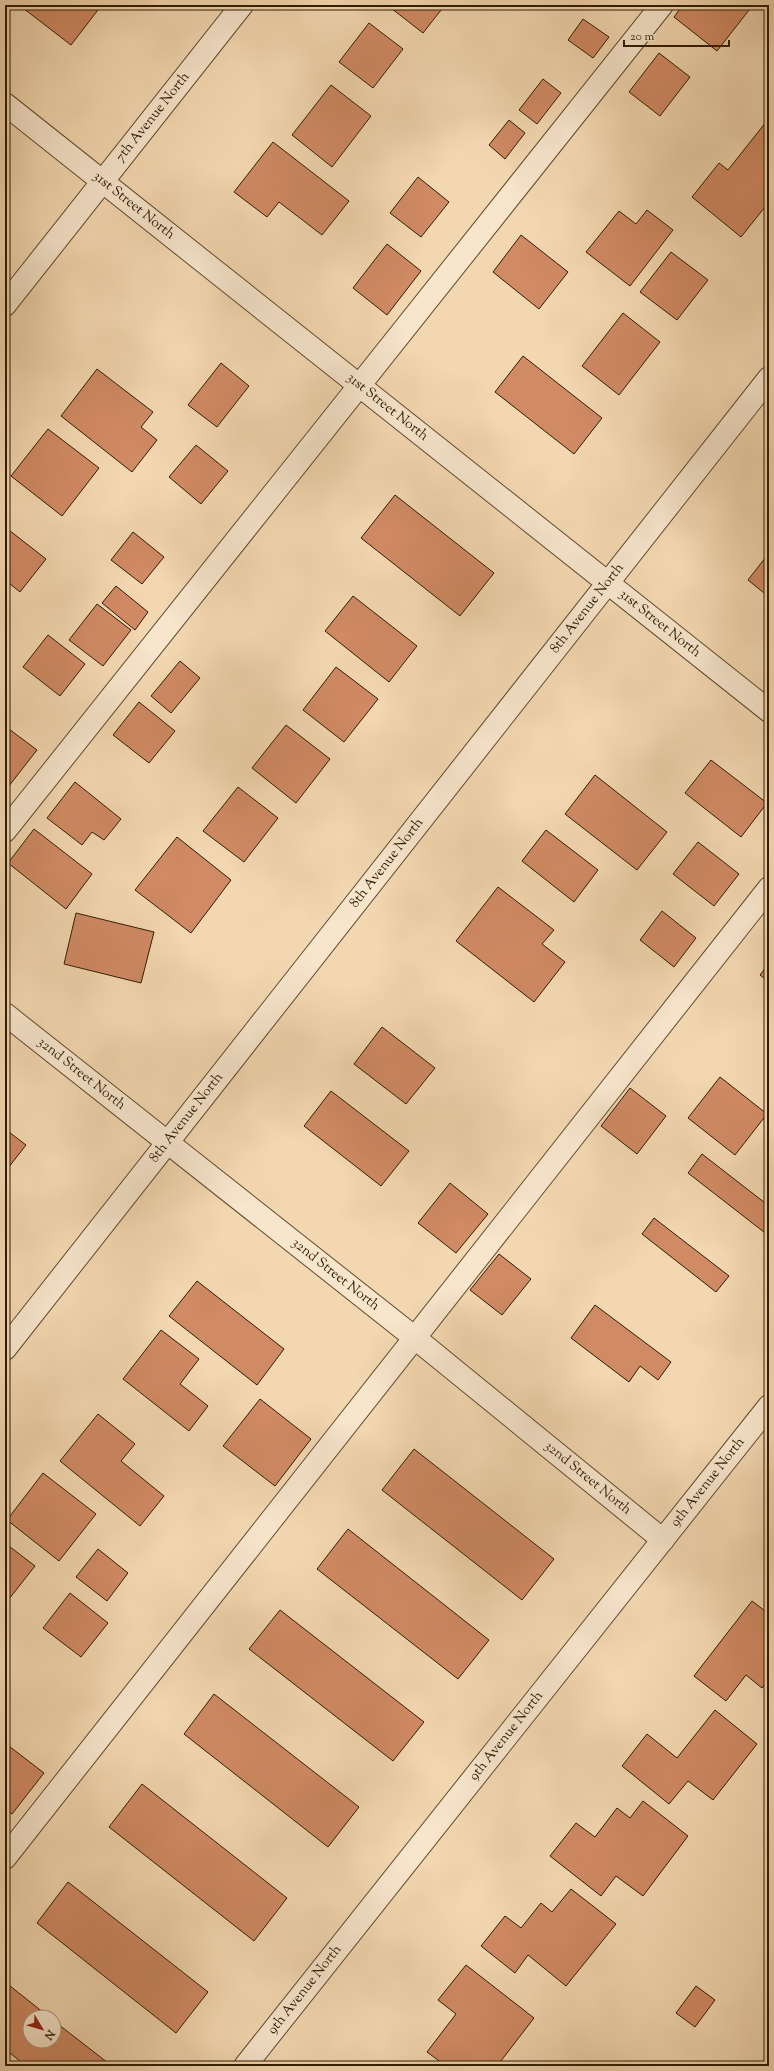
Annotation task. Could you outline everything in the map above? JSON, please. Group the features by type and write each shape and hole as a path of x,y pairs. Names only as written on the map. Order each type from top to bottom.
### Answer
{"street":[{"name":"7th Avenue North","path":"5,305 242,5"},
{"path":"5,831 361,386 662,5"},
{"name":"31st Street North","path":"5,104 769,711"},
{"name":"8th Avenue North","path":"5,1349 169,1143 769,378"},
{"path":"5,1858 769,888"},
{"name":"32nd Street North","path":"5,1014 415,1338 664,1540"},
{"name":"9th Avenue North","path":"245,2066 769,1406"}],"building":[{"path":"19,5 99,5 101,6 71,45"},
{"path":"387,5 445,5 423,33"},
{"path":"683,5 753,5 717,51 674,17"},
{"path":"583,19 609,37 593,58 568,40"},
{"path":"369,23 403,49 373,88 339,62"},
{"path":"659,53 690,77 660,116 629,92"},
{"path":"543,79 561,93 537,124 519,110"},
{"path":"331,85 371,116 332,167 292,135"},
{"path":"509,120 525,133 505,159 489,145"},
{"path":"766,122 769,124 769,202 741,237 692,197 719,163 728,170"},
{"path":"273,142 349,201 322,235 279,202 267,217 234,192"},
{"path":"418,177 449,202 421,237 390,213"},
{"path":"647,210 673,230 630,286 586,252 619,211 636,224"},
{"path":"521,235 568,272 539,309 493,272"},
{"path":"387,244 421,271 387,315 353,288"},
{"path":"671,252 708,280 677,320 640,292"},
{"path":"623,313 660,342 619,395 582,366"},
{"path":"523,356 602,418 574,454 495,392"},
{"path":"221,363 249,386 217,427 188,405"},
{"path":"97,369 153,412 141,427 157,440 132,472 61,416"},
{"path":"48,429 99,468 62,516 11,476"},
{"path":"196,445 228,471 201,504 169,477"},
{"path":"395,495 494,573 460,616 361,538"},
{"path":"5,527 46,559 20,592 5,580"},
{"path":"133,532 164,557 142,584 111,560"},
{"path":"769,553 769,597 748,580"},
{"path":"116,586 148,612 135,630 102,603"},
{"path":"353,596 417,646 389,682 325,631"},
{"path":"97,604 131,630 103,666 69,640"},
{"path":"48,635 85,664 60,696 23,667"},
{"path":"180,661 200,678 171,713 151,696"},
{"path":"336,667 378,699 344,742 303,710"},
{"path":"139,702 175,731 149,763 113,735"},
{"path":"286,725 330,759 296,803 252,768"},
{"path":"5,726 37,750 5,791"},
{"path":"711,760 767,803 741,837 685,793"},
{"path":"595,775 667,832 637,870 565,814"},
{"path":"75,782 121,819 104,840 92,832 82,845 47,818"},
{"path":"238,787 278,818 244,862 203,831"},
{"path":"34,829 92,874 66,909 8,863"},
{"path":"546,830 598,870 574,902 522,861"},
{"path":"177,837 231,880 191,933 135,890"},
{"path":"698,842 739,874 714,906 673,874"},
{"path":"498,887 554,930 542,944 565,962 534,1002 456,941"},
{"path":"662,911 696,938 674,967 640,940"},
{"path":"76,913 154,932 141,983 64,964"},
{"path":"769,963 769,982 760,975"},
{"path":"382,1027 435,1068 406,1104 354,1064"},
{"path":"720,1077 767,1114 735,1155 688,1118"},
{"path":"630,1088 666,1116 637,1154 601,1126"},
{"path":"331,1091 409,1151 381,1186 304,1126"},
{"path":"5,1129 26,1145 5,1172"},
{"path":"702,1154 769,1206 769,1236 688,1173"},
{"path":"450,1183 488,1214 456,1253 418,1223"},
{"path":"654,1218 729,1276 716,1292 642,1234"},
{"path":"499,1254 531,1279 502,1315 470,1290"},
{"path":"197,1281 284,1349 257,1385 169,1316"},
{"path":"595,1305 671,1362 658,1380 640,1366 629,1382 571,1338"},
{"path":"161,1330 199,1359 180,1384 208,1406 189,1431 123,1379"},
{"path":"260,1399 311,1439 275,1486 223,1446"},
{"path":"98,1414 135,1444 121,1461 164,1496 140,1526 60,1461"},
{"path":"414,1449 554,1559 522,1600 382,1490"},
{"path":"43,1473 96,1514 59,1561 7,1520"},
{"path":"348,1529 489,1640 458,1679 317,1569"},
{"path":"5,1543 35,1566 5,1604"},
{"path":"98,1549 128,1573 107,1601 76,1577"},
{"path":"70,1593 108,1623 81,1657 43,1628"},
{"path":"752,1601 769,1614 769,1679 762,1688 746,1675 726,1701 694,1676"},
{"path":"280,1610 424,1722 393,1761 249,1649"},
{"path":"214,1694 359,1807 328,1847 184,1734"},
{"path":"715,1710 757,1744 713,1800 688,1781 669,1804 622,1766 647,1734 677,1758"},
{"path":"5,1743 44,1773 12,1814 5,1809"},
{"path":"142,1784 287,1898 254,1941 109,1827"},
{"path":"643,1801 688,1836 643,1896 616,1876 601,1896 550,1856 576,1823 595,1837 617,1808 630,1818"},
{"path":"68,1882 208,1992 176,2033 37,1923"},
{"path":"571,1889 616,1924 566,1986 528,1955 515,1973 481,1946 505,1916 521,1928 541,1903 552,1912"},
{"path":"466,1965 534,2018 497,2066 446,2066 427,2052 456,2014 438,2000"},
{"path":"5,1982 39,2009 22,2009 22,2049 62,2049 62,2027 112,2066 26,2066 5,2049"},
{"path":"696,1986 715,2000 695,2027 676,2013"}]}
